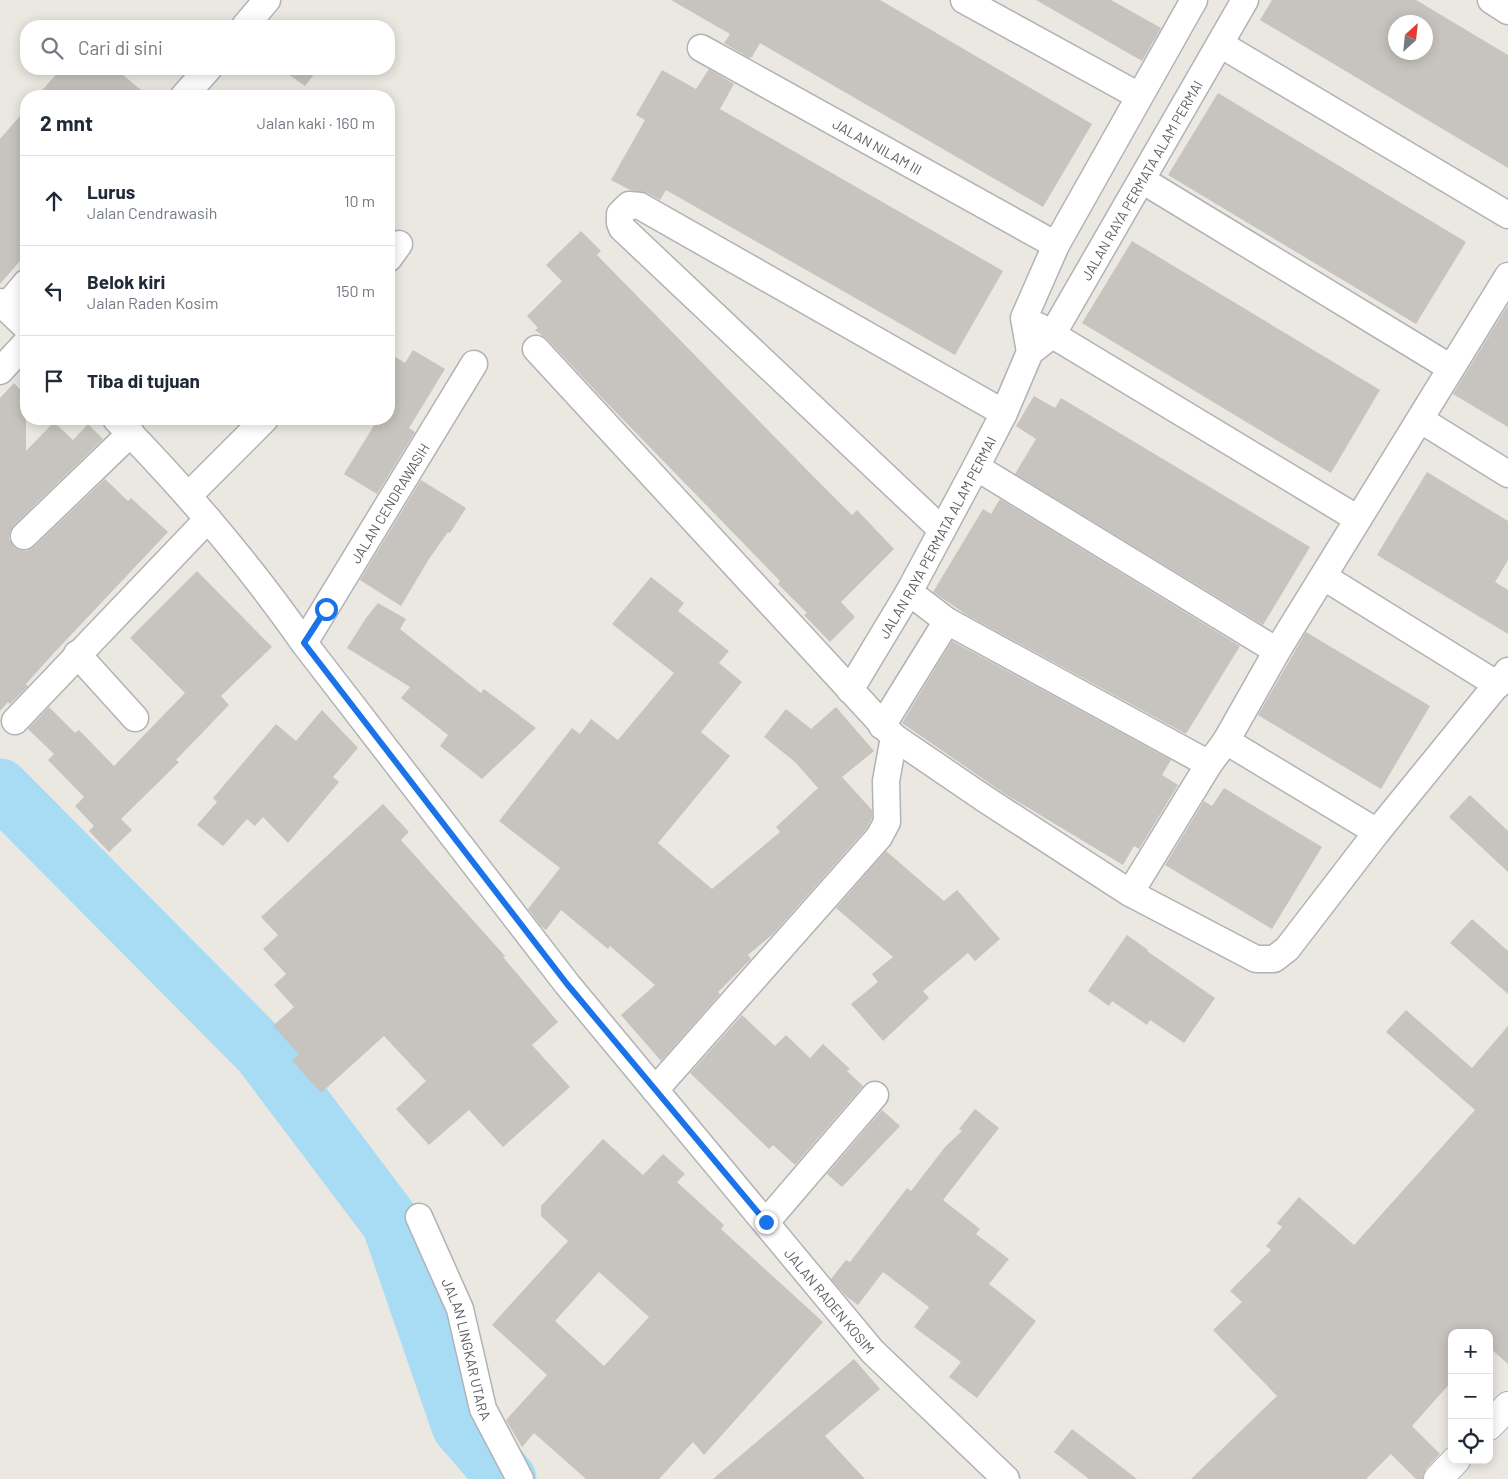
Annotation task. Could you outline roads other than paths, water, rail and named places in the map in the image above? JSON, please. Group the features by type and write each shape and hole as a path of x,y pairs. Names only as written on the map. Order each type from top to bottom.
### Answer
{"street":[{"path":"249,20 267,0"},
{"path":"964,0 1139,96"},
{"path":"1030,352 1024,318 1056,245 1194,0"},
{"name":"JALAN RAYA PERMATA ALAM PERMAI","path":"850,690 909,592 976,467 1004,413 1030,352 1052,335 1245,0"},
{"path":"1491,0 1508,10"},
{"path":"1220,44 1508,215"},
{"name":"JALAN NILAM III","path":"701,48 1056,245"},
{"path":"189,90 203,75"},
{"path":"1142,180 1451,368"},
{"path":"942,530 622,228 620,214 629,205 640,206 1004,413"},
{"path":"1130,893 1208,764 1226,741 1358,519 1421,420 1508,276"},
{"path":"20,289 3,305 20,321"},
{"path":"1024,318 1358,519"},
{"path":"0,372 20,350"},
{"path":"536,350 888,731 985,799 1130,893 1256,960 1274,959 1287,949 1377,832 1503,678 1324,577"},
{"name":"JALAN CENDRAWASIH","path":"304,643 474,364"},
{"path":"1421,420 1508,474"},
{"path":"188,496 259,425"},
{"path":"15,721 208,519 123,426 24,536"},
{"path":"976,467 1278,651"},
{"name":"JALAN RADEN KOSIM","path":"208,519 264,586 304,643 567,984 655,1090 872,1351 1006,1479"},
{"path":"909,592 947,621 1208,764"},
{"path":"655,1090 879,836 887,822 888,731 947,621"},
{"path":"78,654 135,718"},
{"path":"1226,741 1377,832"},
{"path":"766,1222 875,1095"},
{"name":"JALAN LINGKAR UTARA","path":"419,1217 460,1309 483,1409 520,1479"},
{"path":"1493,1422 1508,1406"},
{"path":"1438,1479 1452,1464"}],"waterway":[{"path":"0,788 262,1052 391,1223 461,1426 507,1479"}]}
